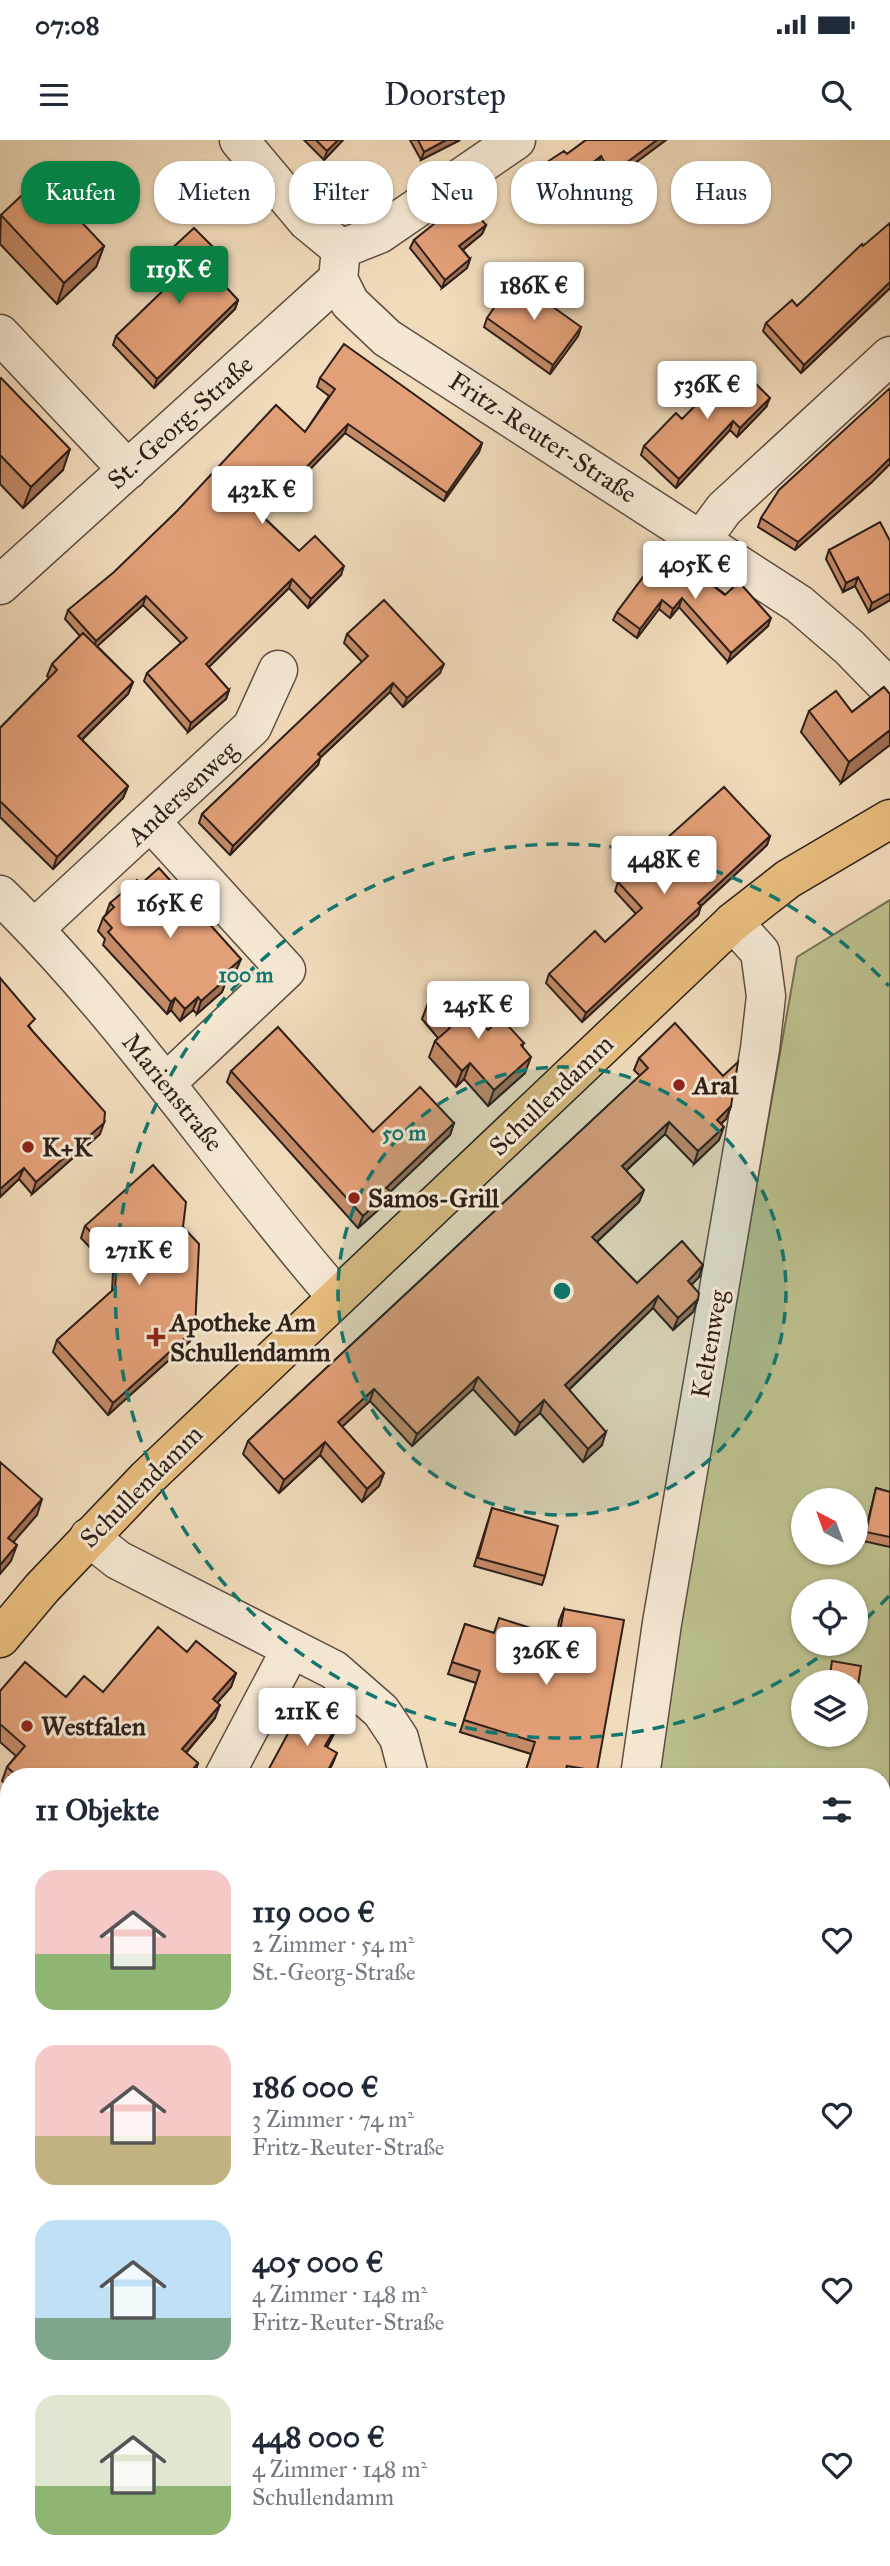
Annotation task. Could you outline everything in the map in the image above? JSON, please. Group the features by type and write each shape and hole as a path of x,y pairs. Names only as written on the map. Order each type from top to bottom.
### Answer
{"main road":[{"name":"Schullendamm","path":"0,1639 89,1537 146,1478 733,922 788,879 890,819"}],"street":[{"name":"Fritz-Reuter-Straße","path":"239,140 340,264 350,303 387,338 799,604 849,647 890,689"},
{"path":"340,264 516,140"},
{"name":"St.-Georg-Straße","path":"0,585 128,470 340,264"},
{"path":"0,334 128,470"},
{"path":"702,539 724,509 890,356"},
{"name":"Andersenweg","path":"34,929 252,727 278,670"},
{"path":"151,822 286,970 166,1083"},
{"name":"Marienstraße","path":"0,895 34,929 166,1083 338,1297"},
{"name":"Keltenweg","path":"641,1768 766,996 760,952 733,922"},
{"path":"89,1537 118,1560 334,1670 362,1691 381,1711 399,1738 407,1768"},
{"path":"228,1768 291,1649"}],"green space":[{"path":"890,900 890,1768 653,1768 797,957"}],"building":[{"path":"316,140 338,140 327,151"},
{"path":"418,140 446,140 424,152"},
{"path":"586,140 657,140 629,161 604,161 601,156 595,161 549,161 564,151 567,154"},
{"path":"21,196 21,224 83,224 104,246 64,283 1,215"},
{"path":"890,223 890,282 804,365 766,323 792,300 797,306 862,244 863,246"},
{"path":"434,224 486,225 459,246 470,259 445,280 414,240"},
{"path":"194,228 219,253 206,266 238,300 157,379 116,336 170,284 153,266"},
{"path":"514,279 581,327 553,365 487,318"},
{"path":"344,344 482,443 447,493 348,424 292,482 278,469 247,502 299,551 315,536 344,566 311,599 292,579 206,664 229,690 191,723 147,673 187,638 146,596 96,641 68,610 114,572 177,511 276,405 305,432 335,389 320,378"},
{"path":"736,364 770,398 740,428 733,421 679,479 644,446 676,413 682,419"},
{"path":"1,378 70,449 31,487 0,455"},
{"path":"890,388 890,458 798,542 761,518 779,490"},
{"path":"880,522 890,541 890,593 872,603 858,577 846,583 829,550"},
{"path":"664,549 725,595 739,582 771,618 731,653 682,598 673,609 662,600 640,629 617,612"},
{"path":"384,600 444,664 407,698 393,683 318,754 321,757 233,846 202,814 368,656 347,634"},
{"path":"83,633 133,682 78,736 128,786 57,857 0,801 0,728 57,670 52,664"},
{"path":"884,687 890,694 890,730 849,762 809,711 836,691 852,712"},
{"path":"724,787 770,836 698,903 701,906 586,1013 549,974 595,931 605,942 642,908 618,882"},
{"path":"159,868 241,959 223,975 226,979 201,1001 198,997 185,1009 175,998 171,1002 108,932 112,928 103,918 114,907 110,903 137,880 141,884"},
{"name":"K+K","path":"0,978 35,1019 28,1026 105,1112 104,1123 36,1182 24,1168 0,1189"},
{"path":"448,985 488,1030 501,1018 524,1043 521,1045 531,1057 494,1090 470,1063 462,1071 435,1041 450,1028 428,1003"},
{"path":"675,1023 723,1076 738,1062 731,1106 717,1120 724,1127 698,1151 669,1122 622,1166 644,1190 592,1237 637,1283 682,1241 703,1265 688,1281 699,1293 698,1299 678,1318 658,1296 565,1385 606,1432 588,1449 544,1400 520,1423 478,1377 417,1434 374,1389 338,1422 384,1473 367,1489 325,1442 284,1480 248,1441 648,1068 639,1058"},
{"path":"278,1027 373,1132 420,1087 454,1123 386,1188 390,1191 363,1216 231,1071"},
{"path":"153,1165 186,1202 183,1227 199,1244 195,1329 113,1403 57,1340 115,1288 117,1260 85,1226"},
{"path":"0,1462 42,1499 8,1538 17,1545 0,1565"},
{"path":"876,1488 890,1492 890,1537 868,1532"},
{"path":"492,1508 558,1526 545,1576 478,1558"},
{"path":"564,1609 624,1620 598,1768 527,1768 535,1742 464,1720 480,1671 452,1662 465,1624 494,1633 499,1618 559,1637"},
{"path":"158,1627 187,1652 196,1641 236,1673 213,1699 220,1705 182,1749 198,1763 194,1768 7,1767 25,1746 0,1724 0,1691 25,1662 66,1697 84,1676 103,1692"},
{"path":"832,1661 861,1666 860,1670 831,1670"},
{"path":"313,1705 340,1720 325,1746 337,1753 329,1768 269,1768 291,1728 298,1732"}],"place":[{"name":"Aral","path":"679,1085"},
{"name":"K+K","path":"28,1147"},
{"name":"Samos-Grill","path":"354,1198"},
{"name":"Apotheke Am Schullendamm","path":"156,1337"},
{"name":"Westfalen","path":"27,1726"}]}
